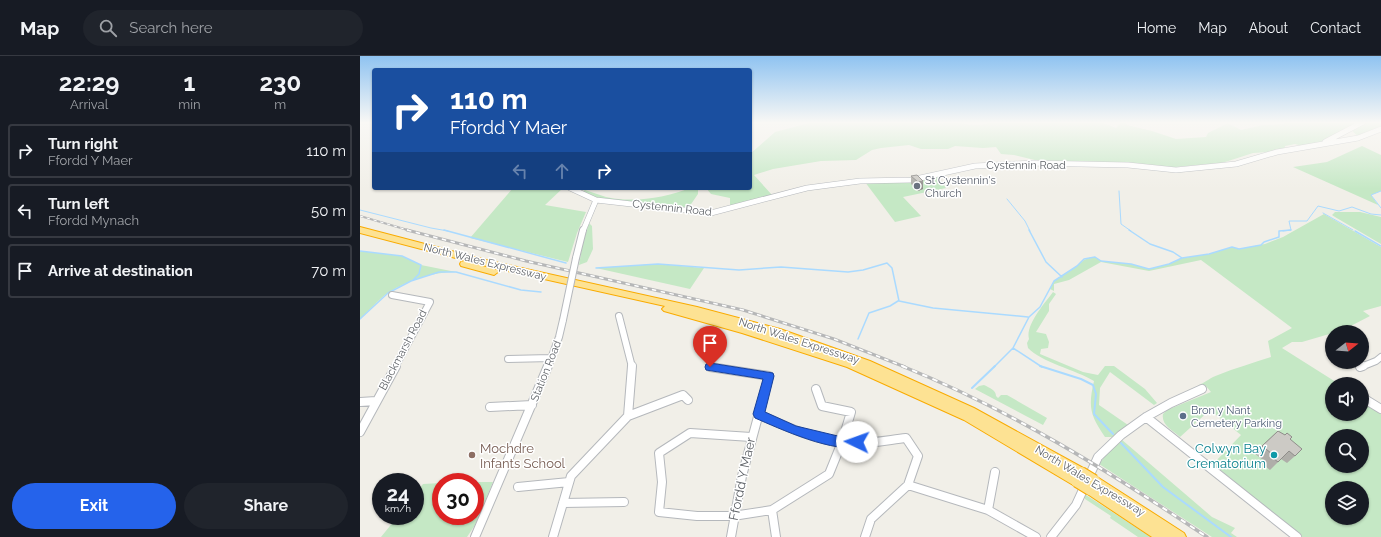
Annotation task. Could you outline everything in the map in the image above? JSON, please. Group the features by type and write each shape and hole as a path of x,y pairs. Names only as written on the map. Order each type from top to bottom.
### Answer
{"highway":[{"name":"North Wales Expressway","path":"360,230 490,264 697,310 814,344 866,364 970,411 1180,537"},
{"name":"North Wales Expressway","path":"360,236 482,269 674,311 742,329 815,352 850,364 968,417 1079,477"},
{"name":"North Wales Expressway","path":"1092,485 1163,537"}],"street":[{"path":"1315,146 1319,144"},
{"path":"1315,146 1323,144"},
{"name":"Cystennin Road","path":"574,190 596,200 710,213 807,188 860,181 911,180 975,166 1033,163 1128,165 1176,170 1236,164 1277,152 1315,146"},
{"name":"Station Road","path":"475,537 532,405 559,337 580,235 588,212 596,200"},
{"name":"Blackmarsh Road","path":"360,432 430,302 392,295"},
{"path":"619,316 632,365 628,416"},
{"path":"508,359 551,358"},
{"path":"1369,364 1379,361"},
{"name":"Ffordd Y Maer","path":"710,367 769,376 751,437 733,516 731,537"},
{"path":"751,437 690,434 659,452 663,489 660,512 697,516 733,516 772,510 829,474 842,442 851,412 822,406 816,389"},
{"path":"1051,537 1076,505 1098,457 1121,435 1146,416 1202,389"},
{"path":"553,537 571,476 628,416 683,395 688,400"},
{"path":"360,402 376,402"},
{"path":"1369,402 1381,409"},
{"path":"490,407 532,405"},
{"path":"759,414 795,430 842,442 872,442 906,438 918,456 908,485 871,520 865,537"},
{"path":"1146,416 1297,537"},
{"path":"988,510 995,472"},
{"path":"518,487 569,482"},
{"path":"908,485 988,510 1036,537"},
{"path":"563,503 624,502"},
{"path":"772,510 776,537"}],"green space":[{"path":"761,144 1293,144 1285,146 1284,151 1253,153 1222,163 1164,168 1039,161 1014,155 1001,154 996,147 983,148 955,146 948,149 921,149 909,145 881,148 872,150 856,160 821,161 773,169 754,175 772,195 730,208 730,198 711,194 708,190 752,190 752,152"},
{"path":"1297,144 1314,144 1306,147"},
{"path":"1362,146 1381,155 1381,191 1371,195 1378,205 1293,167 1327,162"},
{"path":"936,175 946,188 903,197 921,216 895,222 865,182"},
{"path":"511,190 561,190 545,205 586,212 577,233 568,262 470,238"},
{"path":"585,190 606,197 627,200 660,197 685,190 698,190 698,194 687,210 596,198 581,192"},
{"path":"1335,212 1360,212 1381,217 1381,244 1332,215"},
{"path":"1324,214 1381,247 1381,306 1363,311 1370,316 1353,325 1325,325 1325,335 1302,342 1292,342 1282,348 1328,377 1325,377 1325,421 1369,421 1369,402 1381,410 1381,537 1302,537 1213,464 1241,435 1210,410 1180,437 1165,424 1163,414 1167,410 1211,392 1205,385 1199,385 1215,376 1271,357 1268,341 1292,328 1201,260 1149,271 1101,262 1069,280 1054,284 1054,291 1050,289 1054,281 1084,260 1091,257 1095,257 1101,261 1131,264 1149,269 1169,264 1182,258 1209,254 1232,247 1239,249 1265,244 1283,237"},
{"path":"589,223 592,226 593,249 587,262 579,265 583,241"},
{"path":"360,251 402,256 421,265 456,272 429,275 404,284 384,296 360,319"},
{"path":"658,264 704,268 690,289 596,268"},
{"path":"1053,292 1056,294 1049,304 1049,311 1036,332 1046,334 1049,342 1048,348 1041,349 1040,354 1083,372 1098,375 1105,366 1114,366 1145,389 1157,403 1154,405 1110,372 1100,388 1099,405 1128,425 1112,437 1105,437 1093,416 1091,398 1094,381 1041,358 1028,348 1027,343 1029,339 1030,327 1041,308"},
{"path":"984,385 994,391 998,398 1001,395 1007,395 1047,418 1043,425 975,389"},
{"path":"1121,439 1212,517 1235,528 1231,533 1237,537 1212,537 1099,464"},
{"path":"484,482 493,482 484,504"},
{"path":"424,484 432,484 432,525 475,525 467,537 381,537 391,525 424,525"},
{"path":"1083,493 1151,537 1138,537 1110,518 1111,516 1085,499"}],"building":[{"path":"917,175 923,181 918,182 911,176"},
{"path":"1278,431 1285,435 1287,433 1292,437 1290,439 1302,449 1295,456 1289,451 1278,462 1269,455 1271,453 1262,446"}],"waterway":[{"path":"1119,191 1121,224 1131,231"},
{"path":"1381,191 1371,195 1381,208"},
{"path":"1007,199 1025,221 1030,231"},
{"path":"1291,230 1289,221 1307,221 1318,206 1339,211 1352,207 1371,214 1381,215"},
{"path":"360,210 447,231"},
{"path":"1323,213 1353,230"},
{"path":"1029,230 1046,262 1061,276"},
{"path":"1129,230 1150,244 1173,252 1182,258"},
{"path":"1182,258 1209,254 1232,247 1239,249 1261,245 1264,242 1279,237 1279,231 1291,230"},
{"path":"1283,231 1291,230"},
{"path":"447,231 566,263"},
{"path":"1355,231 1381,246"},
{"path":"360,251 402,256 421,265 419,274 413,280"},
{"path":"1061,276 1077,266 1084,259 1095,257 1101,261 1131,264 1149,269 1169,264 1182,258"},
{"path":"596,268 658,264 739,270 781,267 848,272 863,270 887,263 892,268 899,301 933,308 1028,317"},
{"path":"360,319 388,293 411,281 439,272 456,272 521,290 541,292"},
{"path":"1013,348 1029,317 1040,307 1054,281 1061,276"},
{"path":"858,339 869,313 890,306 898,301"},
{"path":"995,366 1013,348"},
{"path":"1013,348 1041,366"},
{"path":"972,388 995,366"},
{"path":"1041,366 1081,379 1093,385 1096,394 1094,414 1113,434"},
{"path":"1121,443 1163,487 1231,537"}],"railway":[{"path":"360,216 411,231"},
{"path":"407,230 526,261 743,310 834,339 905,367"},
{"path":"902,366 942,383 1021,422 1097,466 1207,537"}],"place":[{"name":"St Cystennin's Church","path":"917,186"},
{"name":"Bron y Nant Cemetery Parking","path":"1183,416"},
{"name":"Mochdre Infants School","path":"472,455"},
{"name":"Colwyn Bay Crematorium","path":"1274,455"}],"route":[{"path":"710,367 769,376 759,414 795,430 842,442 857,442"}]}
